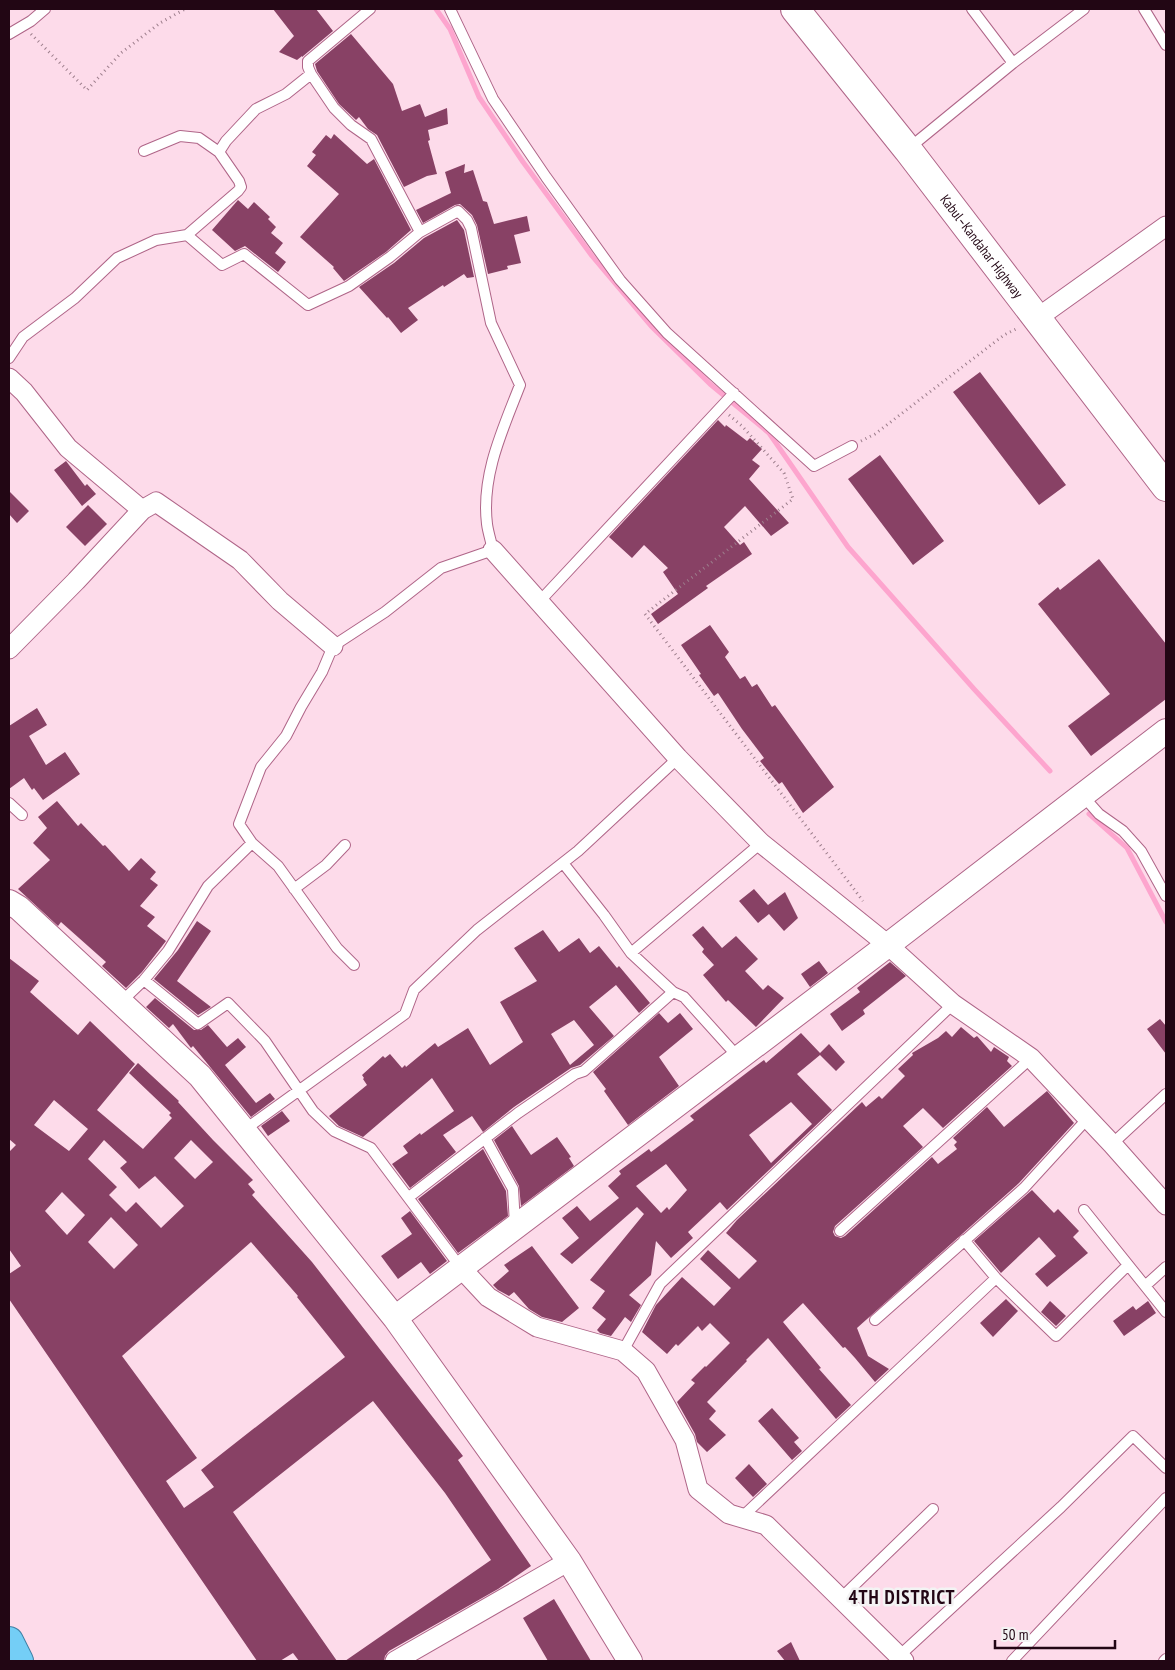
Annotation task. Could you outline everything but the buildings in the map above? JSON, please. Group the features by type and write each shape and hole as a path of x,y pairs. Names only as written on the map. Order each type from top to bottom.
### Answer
{"highway":[{"path":"9,1641 19,1661"}],"main road":[{"name":"Kabul–Kandahar Highway","path":"795,9 908,150 1166,487"}],"street":[{"path":"1036,318 1166,226"},
{"path":"9,378 24,392 68,448 142,510"},
{"path":"9,649 76,582 142,510 156,502 240,560 280,601 333,646"},
{"path":"493,550 678,758 762,843 888,945 953,1004 1031,1058 1166,1205"},
{"path":"396,1318 1166,732"},
{"path":"9,902 19,908 200,1076 396,1318 569,1561 630,1661"},
{"path":"461,1268 488,1297 537,1327 623,1351 646,1371 685,1440 698,1489 729,1514 766,1525 901,1659"},
{"path":"396,1661 569,1561"}],"lane":[{"path":"9,34 45,9"},
{"path":"370,9 308,61 308,67 334,108 351,125 372,139 420,232"},
{"path":"450,9 493,99 620,280 666,333 814,466 852,446"},
{"path":"972,9 1013,63"},
{"path":"908,150 1013,63 1084,9"},
{"path":"1144,9 1166,45"},
{"path":"219,152 226,141 256,109 286,94 311,74"},
{"path":"9,358 23,338 75,298 117,258 156,240 187,235 241,187 219,152 199,138 180,136 144,150"},
{"path":"187,235 222,265 244,254 308,305 349,286 390,257 420,232 458,212 467,220 471,228 491,323 520,385 498,442 487,489 487,524 493,550 441,568 385,612 333,646 322,672 286,736 261,767 239,824 252,843 278,866 337,948 354,965"},
{"path":"539,602 734,393"},
{"path":"244,1130 405,1014 414,990 477,930 578,851 678,758"},
{"path":"1083,796 1099,814 1123,831 1142,851 1166,896"},
{"path":"9,803 22,815"},
{"path":"120,1003 144,980 168,951 208,886 252,843"},
{"path":"631,954 762,843"},
{"path":"294,889 326,866 345,845"},
{"path":"562,863 604,915 631,954 673,992 684,997 739,1058"},
{"path":"144,980 198,1024 228,1003 265,1041 313,1111 334,1131 372,1148 461,1268"},
{"path":"409,1197 484,1138 576,1074 584,1071 673,992"},
{"path":"623,1351 660,1284 953,1004"},
{"path":"840,1230 1031,1058"},
{"path":"1112,1144 1166,1094"},
{"path":"875,1320 1024,1188 1088,1118"},
{"path":"484,1138 513,1189 516,1226"},
{"path":"1084,1210 1166,1312"},
{"path":"964,1240 996,1278 1056,1336 1128,1264"},
{"path":"1146,1286 1166,1267"},
{"path":"741,1518 996,1278"},
{"path":"901,1659 1133,1436 1166,1468"},
{"path":"1012,1661 1166,1498"},
{"path":"840,1599 933,1509"}],"path":[{"path":"23,26 87,90 121,53 160,23 185,9"},
{"path":"852,446 875,434 1004,335 1036,318"},
{"path":"721,405 784,473 793,499 645,614 866,905"}],"waterway":[{"path":"436,9 450,29 479,97 523,162 592,256 651,326 710,384 769,433 848,547 974,689 1050,771"},
{"path":"1089,814 1127,848 1166,922"}],"district":[{"name":"4TH DISTRICT","path":"902,1597"}]}
